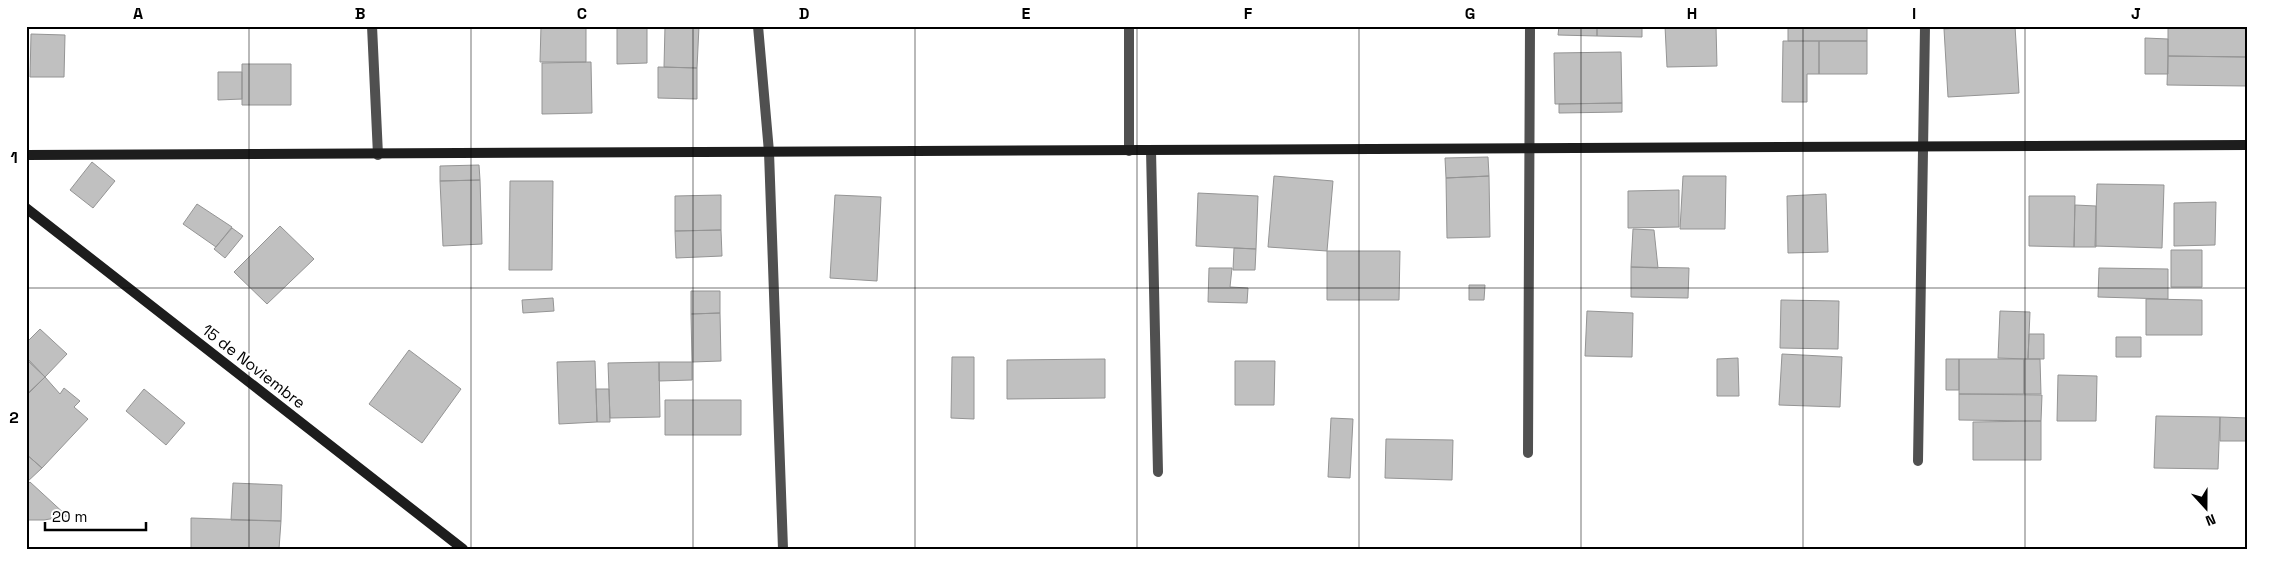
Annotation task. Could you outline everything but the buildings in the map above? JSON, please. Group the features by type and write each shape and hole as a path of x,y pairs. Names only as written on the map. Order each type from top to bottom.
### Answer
{"street":[{"path":"372,26 378,155"},
{"path":"758,26 769,152 783,549"},
{"path":"1129,26 1129,151"},
{"path":"1528,453 1530,26"},
{"path":"1918,461 1925,26"},
{"path":"26,155 378,155 2248,145"},
{"path":"1151,150 1158,472"},
{"name":"15 de Noviembre","path":"26,208 463,549"}]}
